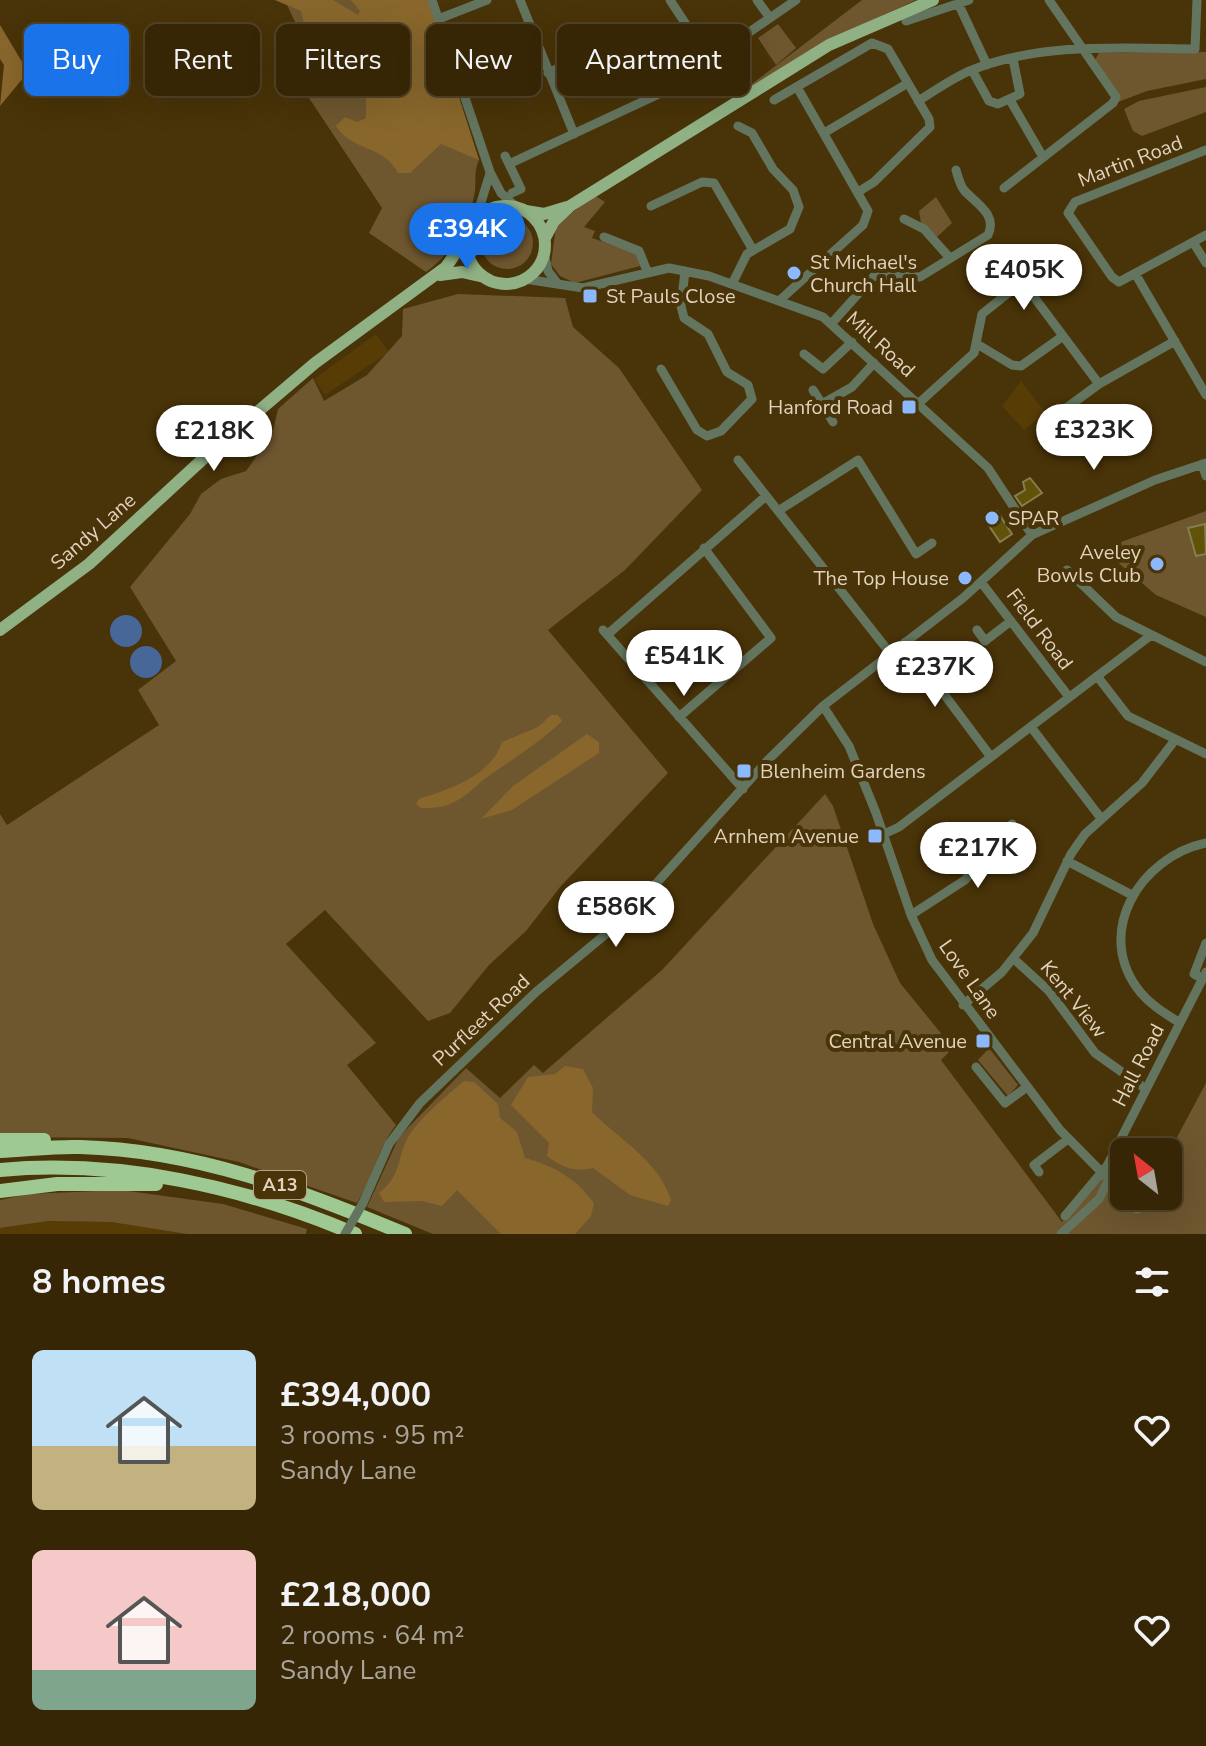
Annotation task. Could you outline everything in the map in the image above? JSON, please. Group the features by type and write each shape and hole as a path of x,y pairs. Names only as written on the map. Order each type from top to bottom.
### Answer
{"highway":[{"path":"0,1140 52,1140 79,1147"},
{"name":"A13","path":"0,1151 79,1147 150,1154 249,1175 313,1196 405,1234"},
{"name":"A13","path":"0,1170 60,1168 133,1172 207,1186 355,1234"},
{"path":"0,1191 111,1181 191,1189 207,1186"}],"main road":[{"path":"433,277 462,272 502,283 525,279 539,266 545,238 554,221 570,206 829,45 933,0"},
{"path":"485,278 470,259 468,235 476,219 496,207 517,203 544,214 570,206"},
{"path":"517,203 537,222 545,238"},
{"name":"Sandy Lane","path":"0,630 89,564 296,379 452,261 468,235"}],"street":[{"path":"432,0 441,18 490,172 501,193 517,203 521,189 507,160 574,134 655,96"},
{"path":"441,18 487,0"},
{"path":"520,0 574,134"},
{"path":"670,0 686,24"},
{"path":"757,0 770,18"},
{"path":"750,32 796,0"},
{"path":"1004,188 1115,100 1115,92 1049,0"},
{"path":"1195,49 1197,0"},
{"path":"906,21 964,2 987,65"},
{"path":"774,100 877,43 888,49 929,119 928,133 874,182 858,192"},
{"path":"918,101 972,70 1013,59 1084,49 1206,49"},
{"path":"972,70 992,104 1010,100 1020,94 1013,59"},
{"path":"548,73 557,69"},
{"path":"824,133 908,83"},
{"path":"780,300 863,225 868,211 797,87"},
{"path":"1010,100 1043,157"},
{"path":"732,284 742,260 753,250 790,229 798,214 798,199 773,169 752,133 738,126"},
{"name":"Martin Road","path":"1136,275 1123,282 1114,280 1070,217 1069,209 1075,202 1206,150"},
{"path":"832,323 875,275 920,277 984,238 991,226 977,200 963,189 956,170"},
{"path":"476,219 490,172"},
{"path":"651,206 702,182 714,183 753,250"},
{"path":"904,219 924,229 949,257"},
{"path":"1206,235 1136,275 1206,395"},
{"path":"604,237 639,251 647,271"},
{"path":"1193,242 1206,263"},
{"path":"544,253 548,271 557,283"},
{"path":"1004,257 1099,384"},
{"name":"Mill Road","path":"525,279 583,288 647,271 685,271 780,300 832,323 988,468 1032,535"},
{"path":"661,369 697,430 707,436 717,435 752,399 748,385 727,372 708,334 684,318 681,306 685,271"},
{"path":"919,403 968,360 977,344 982,314 1022,282"},
{"path":"977,344 1012,365 1021,366 1063,336"},
{"path":"1054,417 1099,384 1175,341"},
{"path":"804,354 823,369 852,342"},
{"path":"822,404 852,387 874,363"},
{"path":"813,390 833,422"},
{"path":"1063,410 1094,456 1148,426"},
{"path":"738,460 890,653"},
{"path":"778,511 858,460 916,554 932,543"},
{"path":"823,706 981,582 1032,535 1157,480 1204,464 1206,476"},
{"path":"743,789 605,632 766,496"},
{"path":"679,717 771,638 704,548"},
{"path":"1067,570 1095,601 1150,636 1206,662"},
{"name":"Field Road","path":"981,582 1069,697"},
{"path":"977,630 985,641 1011,621"},
{"path":"884,834 899,827 1150,636"},
{"path":"905,642 991,757"},
{"path":"1097,676 1128,716 1206,754"},
{"name":"Purfleet Road","path":"345,1234 363,1203 389,1144 420,1103 536,992 624,919 823,706"},
{"name":"Love Lane","path":"823,706 849,746 884,834 911,915 932,960 963,1005 1068,1139 1110,1181"},
{"path":"1031,727 1100,817"},
{"path":"963,1005 1014,959 1045,912 1067,861 1100,817 1142,783 1175,740"},
{"path":"911,915 965,880 1012,824"},
{"path":"1180,1023 1145,997 1126,967 1123,923 1132,895 1163,860 1189,847 1206,843"},
{"path":"1067,861 1132,895"},
{"path":"1204,976 1194,974 1193,969 1206,943"},
{"name":"Kent View","path":"1014,959 1049,991 1095,1053 1146,1089"},
{"name":"Hall Road","path":"1105,1176 1204,976"},
{"path":"976,1067 1005,1103 1027,1087"},
{"path":"1039,1172 1034,1165 1068,1139"},
{"path":"1065,1216 1105,1176"},
{"path":"1061,1234 1099,1199 1105,1176"}],"shaded area":[{"path":"275,0 428,0 436,24 426,24 426,96 459,96 479,160 473,203 464,226 444,256 426,272 369,233 382,208 309,98 410,96 410,24 296,24 287,5"},
{"path":"275,0 333,0 358,15 360,11 351,0 428,0 436,24 426,24 426,96 459,96 479,160 441,144 410,173 398,173 385,157 342,134 336,126 345,117 357,122 366,118 366,96 410,96 410,24 304,24 301,11"},
{"path":"862,0 916,0 835,37 750,88"},
{"path":"778,24 796,48 776,65 758,38"},
{"path":"0,25 24,65 24,77 0,106 4,65 0,59"},
{"path":"1206,52 1206,79 1147,91 1118,102 1095,60 1099,53"},
{"path":"1206,87 1206,112 1142,136 1133,131 1124,109 1139,101"},
{"path":"594,195 605,202 584,227 595,231 592,238 638,254 640,266 575,283 560,276 551,264 556,226"},
{"path":"936,197 952,223 937,237 921,223 919,211"},
{"path":"507,217 525,225 533,243 525,261 507,269 489,261 481,243 489,225"},
{"path":"458,294 565,298 573,327 619,368 702,490 625,570 548,630 668,773 561,886 526,931 489,965 450,1013 428,1021 325,910 286,944 376,1043 347,1065 396,1125 357,1203 239,1162 128,1138 0,1137 0,814 7,825 159,725 138,690 176,661 130,587 190,514 201,494 221,479 246,471 272,435 278,409 313,378 324,401 367,375 402,336 403,309"},
{"path":"376,334 389,352 325,395 314,379"},
{"path":"1021,381 1046,413 1024,430 1002,406"},
{"path":"1206,511 1206,617 1156,595 1102,549"},
{"path":"551,715 558,715 562,721 461,798 437,807 421,808 416,804 419,799 468,780 489,764 502,742 538,727"},
{"path":"587,734 599,742 599,753 512,810 481,819 513,786"},
{"path":"825,794 833,806 873,924 900,983 953,1048 941,1060 1062,1222 1101,1178 1110,1187 1110,1210 1182,1210 1182,1138 1177,1138 1206,1083 1206,1234 433,1234 367,1207 399,1137 466,1068 500,1098 534,1065 543,1073 662,970"},
{"path":"989,1048 1018,1085 1008,1096 978,1060"},
{"path":"565,1066 583,1069 593,1088 592,1112 658,1174 671,1200 668,1206 630,1195 593,1168 568,1168 547,1156 549,1143 511,1105 528,1077 555,1074"},
{"path":"464,1081 474,1082 498,1104 500,1118 517,1132 525,1158 564,1174 594,1203 591,1216 575,1234 501,1234 457,1190 442,1206 422,1201 384,1202 379,1193 396,1172 410,1134"},
{"path":"121,1190 223,1204 307,1229 306,1234 187,1234 111,1222 49,1221 0,1228 0,1200 28,1194"},
{"path":"49,1221 111,1222 187,1234 0,1234 0,1228"}],"water":[{"path":"126,615 137,620 142,631 137,642 126,647 115,642 110,631 115,620"},
{"path":"146,646 157,651 162,662 157,673 146,678 135,673 130,662 135,651"}],"building":[{"path":"1030,478 1042,493 1022,506 1015,496 1025,490 1023,482"},
{"path":"997,511 1012,534 1000,542 985,520"},
{"path":"1205,524 1206,554 1196,556 1188,528"}],"place":[{"name":"St Michael's Church Hall","path":"794,273"},
{"name":"St Pauls Close","path":"590,296"},
{"name":"Hanford Road","path":"909,407"},
{"name":"SPAR","path":"992,518"},
{"name":"Aveley Bowls Club","path":"1157,564"},
{"name":"The Top House","path":"965,578"},
{"name":"Blenheim Gardens","path":"744,771"},
{"name":"Arnhem Avenue","path":"875,836"},
{"name":"Central Avenue","path":"983,1041"}]}
